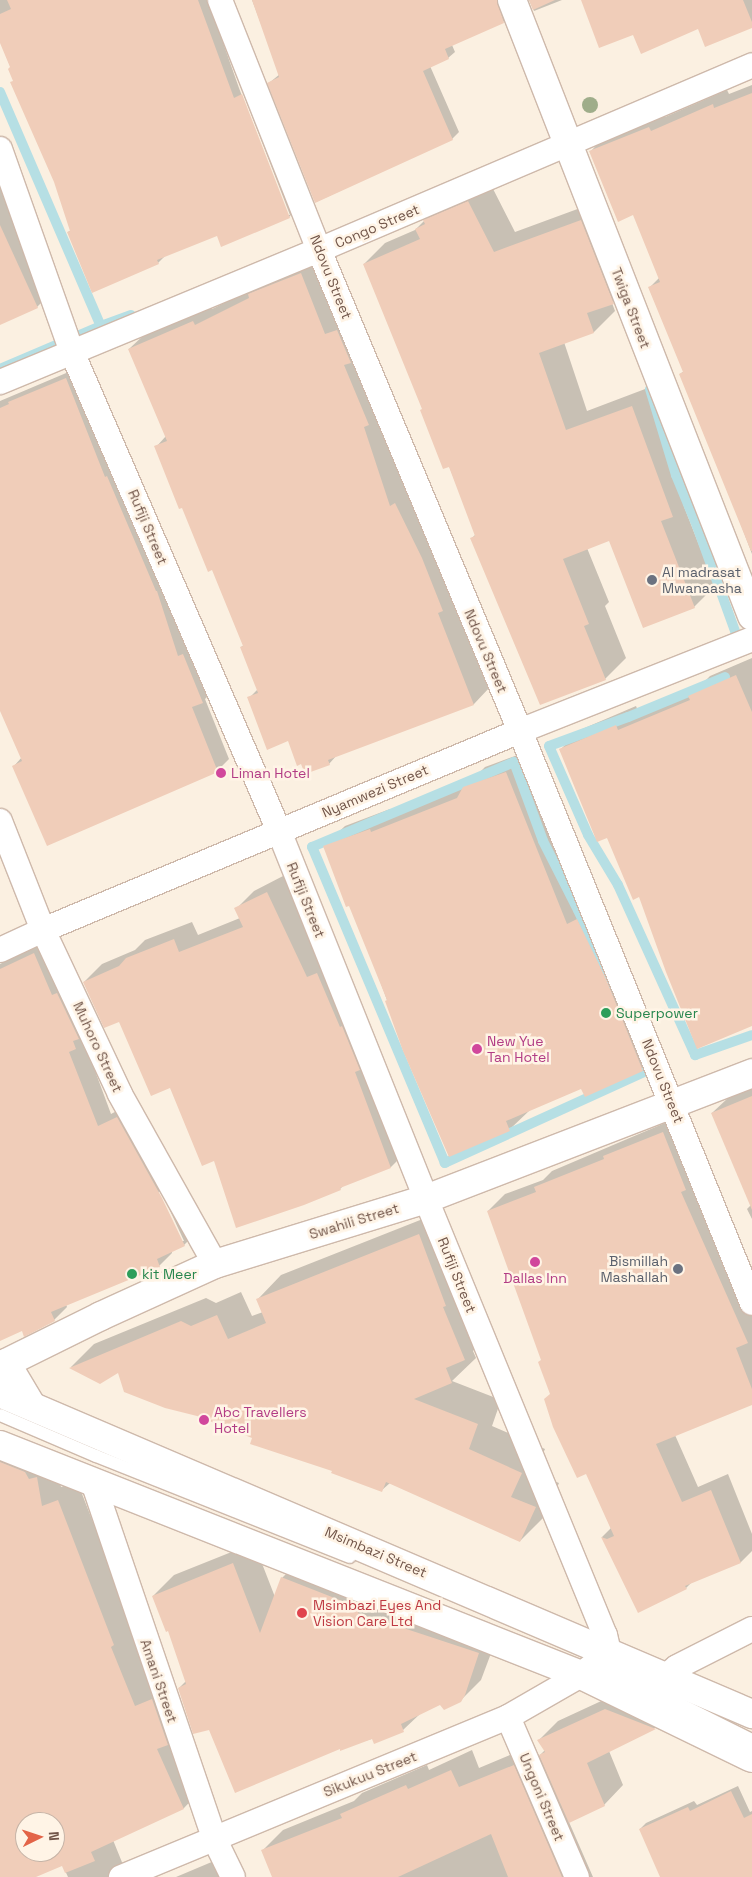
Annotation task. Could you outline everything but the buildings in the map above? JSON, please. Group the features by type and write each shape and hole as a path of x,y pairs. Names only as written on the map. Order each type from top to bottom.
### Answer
{"street":[{"name":"Ndovu Street","path":"220,0 319,250 520,731 752,1303"},
{"name":"Twiga Street","path":"512,0 752,616"},
{"name":"Congo Street","path":"0,382 319,250 752,65"},
{"name":"Rufiji Street","path":"0,149 72,352 279,831 426,1199 605,1635 596,1663"},
{"name":"Nyamwezi Street","path":"0,950 43,930 520,731 752,639"},
{"name":"Muhoro Street","path":"0,821 43,930 120,1094 215,1264"},
{"name":"Swahili Street","path":"31,1405 6,1363 101,1316 215,1264 426,1199 673,1106 752,1073"},
{"name":"Msimbazi Street","path":"0,1393 31,1405 657,1690 752,1714"},
{"name":"Msimbazi Street","path":"0,1445 93,1482 596,1663 657,1690 752,1758"},
{"name":"Amani Street","path":"93,1482 123,1569 148,1651 214,1838 233,1877"},
{"path":"657,1690 677,1667 752,1629"},
{"name":"Sikukuu Street","path":"121,1877 508,1717 596,1663"},
{"name":"Ungoni Street","path":"508,1717 577,1877"}],"lane":[{"path":"0,1415 596,1663"},
{"path":"0,1433 309,1557 596,1663"},
{"path":"657,1690 752,1725"},
{"path":"657,1690 752,1740"}],"waterway":[{"path":"0,92 101,326 131,315"},
{"path":"0,369 101,326"},
{"path":"650,389 676,475 697,526 738,639"},
{"path":"725,677 628,717 549,746 588,835 618,885 695,1055 752,1035"},
{"path":"514,762 543,841 653,1068 445,1163 312,847 514,762"}],"place":[{"name":"Al madrasat Mwanaasha","path":"652,580"},
{"name":"Liman Hotel","path":"221,773"},
{"name":"Superpower","path":"606,1013"},
{"name":"New Yue Tan Hotel","path":"477,1049"},
{"name":"Dallas Inn","path":"535,1262"},
{"name":"Bismillah Mashallah","path":"678,1269"},
{"name":"kit Meer","path":"132,1274"},
{"name":"Abc Travellers Hotel","path":"204,1420"},
{"name":"Msimbazi Eyes And Vision Care Ltd","path":"302,1613"}]}
